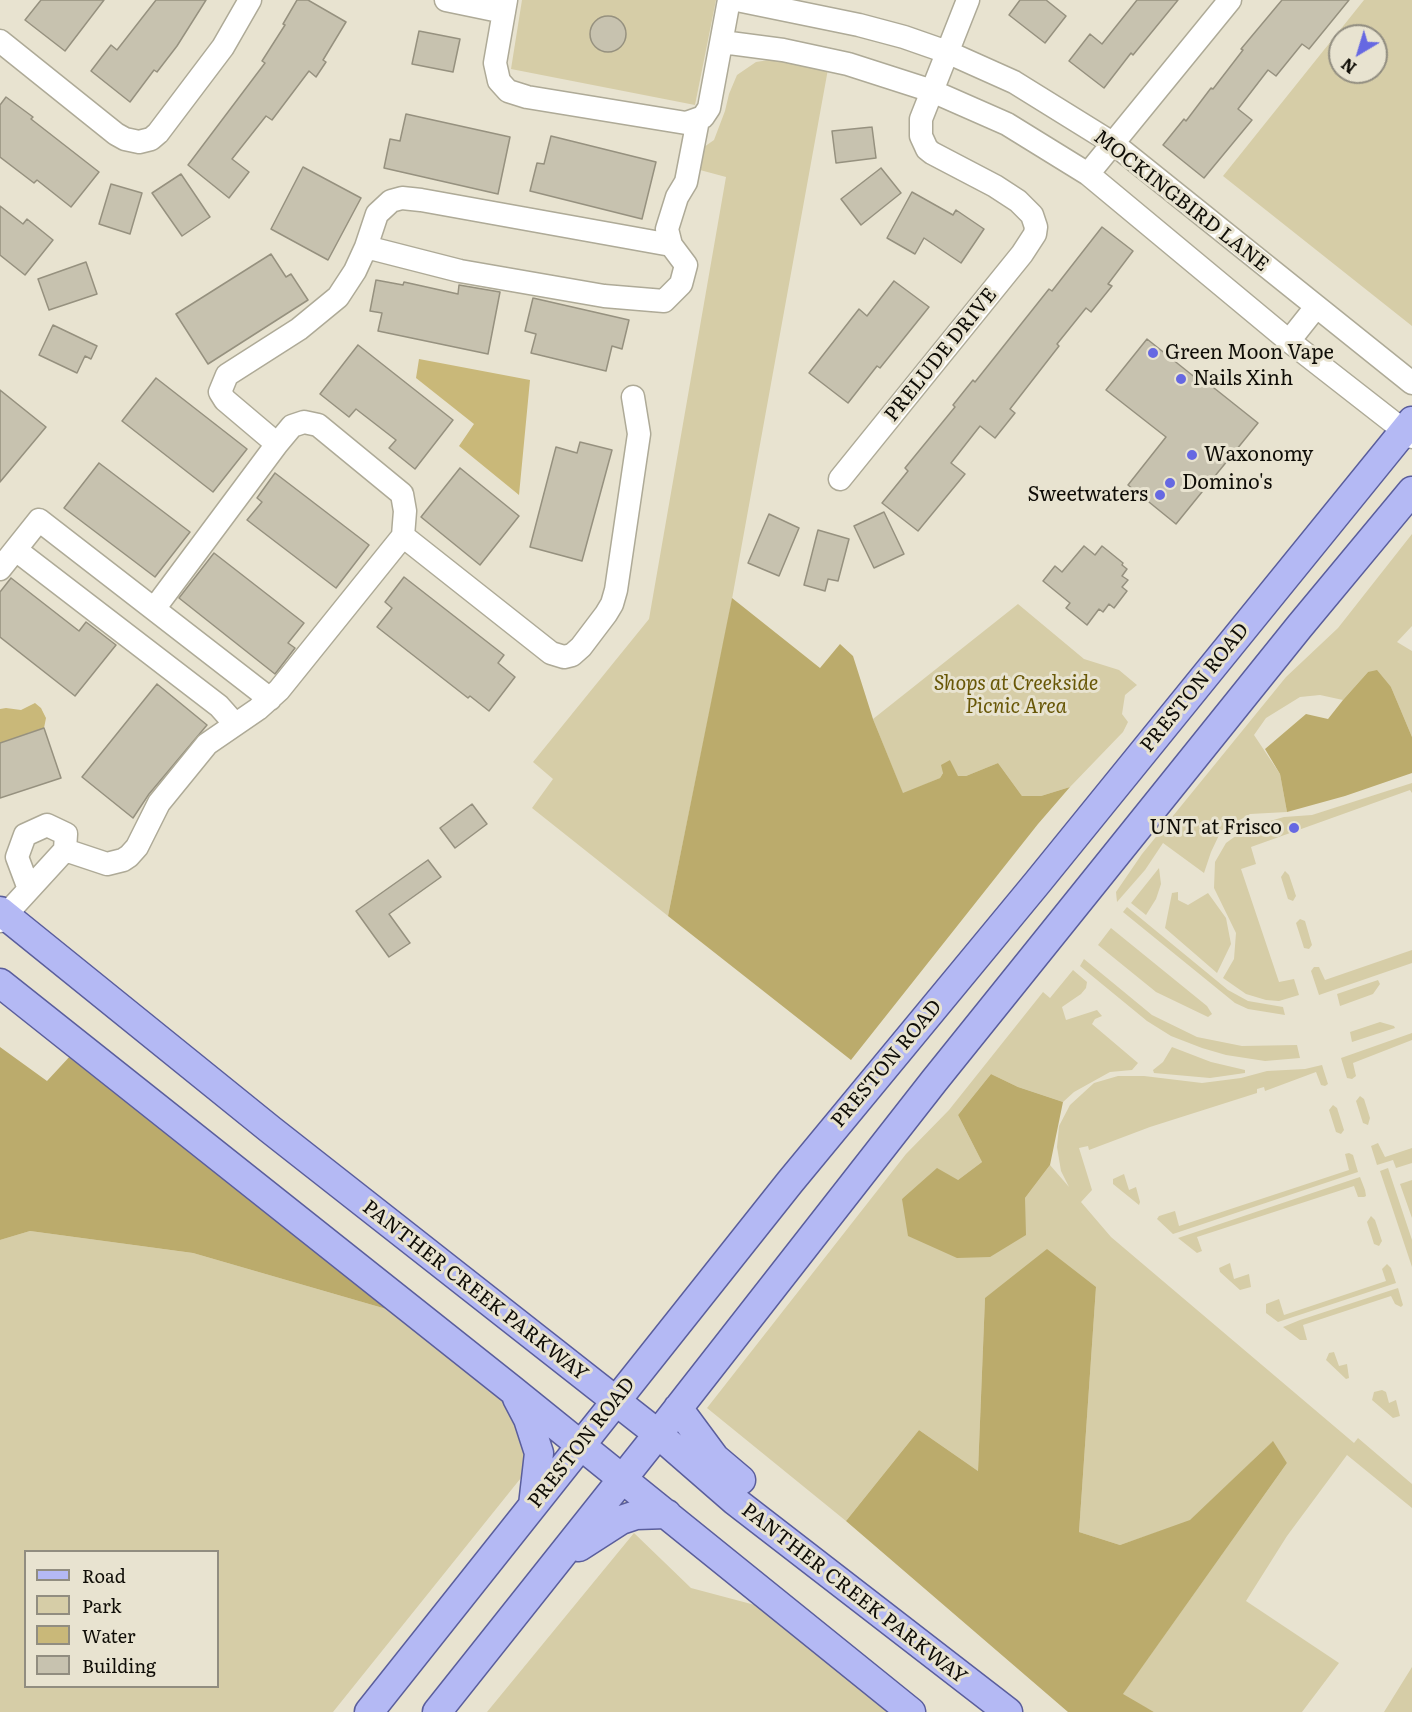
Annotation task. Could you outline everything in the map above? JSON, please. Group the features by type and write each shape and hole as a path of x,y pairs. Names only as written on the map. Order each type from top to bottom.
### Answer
{"main road":[{"name":"PRESTON ROAD","path":"369,1712 790,1182 1409,430"},
{"path":"436,1712 658,1434 934,1080 1412,491"},
{"path":"1037,883 1071,910"},
{"name":"PANTHER CREEK PARKWAY","path":"2,916 658,1434 735,1501 1008,1712"},
{"path":"0,983 581,1445 911,1712"},
{"path":"580,1374 623,1367 655,1351"},
{"path":"511,1389 528,1419 539,1454 533,1505"},
{"path":"678,1408 715,1458 832,1557 873,1608"},
{"path":"553,1565 621,1520 636,1515 667,1514"}],"street":[{"path":"0,41 116,134 139,142 151,139 159,133 224,47 250,0"},
{"path":"446,0 505,6 496,69 499,81 508,91 527,97 676,122 698,120 709,108 729,0"},
{"name":"MOCKINGBIRD LANE","path":"737,0 859,24 947,52 1014,82 1114,144 1412,383"},
{"path":"932,91 968,0"},
{"path":"1088,174 1230,0"},
{"name":"MOCKINGBIRD LANE","path":"722,42 848,64 932,91 1007,124 1088,174 1289,341 1409,430"},
{"name":"PRELUDE DRIVE","path":"840,479 1029,246 1035,234 1036,227 1032,215 1018,201 927,149 921,136 921,119 932,91"},
{"path":"366,247 460,271 604,296 664,301 681,284 686,265 671,245 667,229 677,197 686,182 698,120"},
{"path":"277,444 223,398 220,392 222,382 233,370 299,329 338,297 355,271 377,214 391,201 402,198 671,245"},
{"path":"1289,341 1316,307"},
{"path":"403,536 551,653 564,657 572,655 581,647 606,614 616,590 639,434 633,398"},
{"path":"65,850 107,864 129,856 136,848 164,796 207,744 270,699 403,536 405,511 402,494 318,425 304,422 292,426 154,609"},
{"path":"0,569 39,520 270,699"},
{"path":"16,550 219,706 235,724"},
{"path":"2,916 29,889 65,850 66,834 47,825 25,836 17,857 29,889"}],"green space":[{"path":"522,0 716,0 695,105 511,69"},
{"path":"1364,0 1412,0 1412,326 1223,176 1328,45 1328,84 1388,84 1388,24 1345,24"},
{"path":"775,59 828,69 728,621 668,916 532,808 553,779 533,762 649,619 726,177 700,170 704,147 714,140 737,75 756,62"},
{"path":"1412,534 1412,626 1397,642 1412,651 1412,737 1391,687 1368,672 1343,700 1320,695 1300,697 1266,718 1254,735 1280,774 1287,812 1250,814 1221,831 1204,873 1163,843 1145,870 1117,902 1116,892 1142,854 1286,677 1338,628"},
{"name":"Shops at Creekside Picnic Area","path":"1018,604 1084,659 1119,670 1137,685 1125,695 1122,714 1128,722 1123,732 1070,787 1041,796 1022,796 998,763 966,776 957,776 950,760 940,778 903,794 873,719"},
{"path":"1412,783 1412,793 1410,790 1251,847 1256,864 1241,869 1279,982 1294,979 1299,995 1279,1001 1266,1000 1246,994 1223,978 1234,959 1236,933 1214,888 1215,862 1226,843 1248,827 1284,817 1312,815"},
{"path":"1159,868 1161,884 1156,899 1146,915 1131,903"},
{"path":"1285,871 1289,875 1296,896 1293,901 1288,899 1281,877"},
{"path":"1178,892 1178,900 1188,905 1208,893 1226,918 1231,944 1217,973 1165,928 1172,893"},
{"path":"1127,907 1228,990 1248,1001 1283,1007 1285,1015 1248,1009 1235,1003 1123,912"},
{"path":"1300,919 1305,921 1312,945 1309,949 1304,948 1296,923"},
{"path":"1111,928 1207,1006 1212,1014 1208,1017 1156,992 1098,945"},
{"path":"1412,950 1412,963 1319,995 1311,971 1314,967 1319,967 1325,980"},
{"path":"1084,959 1152,1015 1197,1037 1242,1046 1297,1045 1300,1058 1265,1061 1226,1055 1171,1036 1147,1021 1080,966"},
{"path":"1073,970 1087,982 1081,994 1062,1007 1066,1020 1097,1010 1102,1016 1095,1019 1092,1024 1138,1063 1132,1070 1110,1072 1074,1092 1063,1102 1018,1087 991,1074 958,1115 982,1162 958,1180 902,1199 1025,1198 1050,1165 1069,1187 1061,1171 1057,1147 1059,1126 1070,1105 1094,1083 1118,1076 1144,1076 1202,1083 1241,1078 1267,1071 1305,1069 1322,1065 1328,1084 1325,1086 1321,1085 1316,1072 1265,1091 1264,1087 1257,1089 1257,1093 1150,1127 1089,1150 1088,1146 1079,1148 1092,1190 1081,1202 1111,1237 1354,1443 1358,1438 1412,1484 1412,1508 1347,1455 1287,1536 1246,1601 1339,1663 1302,1712 1154,1712 1122,1695 1287,1463 1272,1442 1190,1521 1120,1545 1079,1532 1096,1287 985,1298 978,1471 919,1430 846,1521 707,1408 906,1154 949,1110 1043,992 1050,998"},
{"path":"1378,980 1380,984 1373,994 1340,1006 1337,994"},
{"path":"1380,1022 1395,1028 1352,1042 1350,1032"},
{"path":"1412,1033 1412,1040 1353,1063 1356,1076 1352,1079 1347,1078 1341,1058"},
{"path":"1172,1047 1211,1062 1245,1070 1245,1073 1210,1078 1154,1073 1153,1070 1163,1062"},
{"path":"1360,1096 1364,1099 1370,1118 1368,1125 1363,1123 1356,1101"},
{"path":"1333,1105 1337,1108 1344,1130 1341,1134 1336,1132 1329,1110"},
{"path":"1378,1143 1385,1157 1412,1148 1412,1163 1396,1168 1393,1160 1377,1165 1371,1146"},
{"path":"1345,1154 1353,1155 1358,1172 1173,1234 1157,1219 1159,1216 1175,1211 1179,1226 1349,1170"},
{"path":"1388,1168 1412,1240 1412,1267 1380,1171"},
{"path":"1124,1174 1129,1190 1136,1187 1139,1205 1113,1184 1113,1179"},
{"path":"1360,1177 1365,1190 1366,1196 1364,1197 1358,1197 1354,1186 1197,1237 1202,1251 1197,1253 1178,1238"},
{"path":"1412,1180 1412,1218 1400,1184"},
{"path":"1371,1216 1375,1220 1382,1241 1379,1246 1374,1244 1367,1222"},
{"path":"30,1231 193,1253 414,1317 557,1433 333,1712 0,1712 0,1240"},
{"path":"1230,1263 1234,1279 1249,1274 1251,1287 1240,1290 1220,1272 1219,1268"},
{"path":"1387,1264 1391,1268 1396,1283 1278,1322 1266,1313 1266,1304 1279,1299 1284,1315 1386,1281 1382,1269"},
{"path":"1398,1288 1403,1305 1401,1307 1395,1304 1391,1296 1303,1325 1307,1340 1300,1340 1283,1327 1300,1320"},
{"path":"1334,1352 1339,1366 1347,1364 1349,1378 1346,1379 1326,1360 1329,1353"},
{"path":"1382,1390 1386,1392 1389,1403 1396,1400 1400,1416 1393,1418 1372,1400 1374,1392"},
{"path":"634,1533 691,1588 785,1613 909,1712 487,1712"},
{"path":"1412,1667 1412,1712 1384,1712"}],"shaded area":[{"path":"732,598 820,668 840,644 853,656 873,719 903,793 940,778 943,773 941,765 950,760 958,776 966,776 998,763 1022,796 1041,796 1070,787 1038,824 851,1060 668,916"},
{"path":"1377,670 1391,687 1412,737 1412,773 1345,796 1287,812 1280,774 1265,749 1306,714 1328,719 1368,672"},
{"path":"0,1047 47,1081 72,1054 414,1317 193,1253 30,1231 0,1240"},
{"path":"991,1074 1018,1087 1063,1102 1050,1165 1025,1198 1026,1235 990,1257 957,1258 908,1236 902,1199 937,1168 958,1180 982,1162 958,1115"},
{"path":"1047,1249 1096,1287 1079,1532 1120,1545 1190,1520 1273,1441 1287,1463 1123,1694 1154,1712 1068,1712 846,1521 919,1430 978,1471 985,1298"}],"water":[{"path":"419,359 530,380 519,495 459,446 474,424 416,378"},
{"path":"35,703 41,708 46,718 44,728 28,733 20,744 0,744 0,709 21,710"}],"building":[{"path":"41,0 104,0 65,51 25,20"},
{"path":"156,0 206,0 177,46 157,72 154,70 130,102 91,71 111,45 117,50"},
{"path":"297,0 308,0 346,22 323,60 326,62 316,77 309,71 272,120 266,116 232,159 249,172 229,198 188,165 265,63 262,61 285,25 283,24"},
{"path":"1020,0 1046,0 1066,16 1045,43 1009,15"},
{"path":"1137,0 1178,0 1133,55 1131,53 1104,88 1069,61 1090,34 1102,44"},
{"path":"1282,0 1349,0 1309,49 1302,44 1276,76 1268,70 1238,109 1252,120 1204,178 1163,145 1184,119 1186,121 1211,88 1213,89 1243,50 1241,49"},
{"path":"608,16 621,21 626,34 621,47 608,52 595,47 590,34 595,21"},
{"path":"419,31 460,39 453,72 412,64"},
{"path":"6,97 99,172 71,207 37,180 34,183 0,157 0,105"},
{"path":"406,114 510,137 498,194 384,168 390,139 400,141"},
{"path":"872,127 876,158 836,163 832,131"},
{"path":"551,136 656,162 642,219 530,191 537,163 544,164"},
{"path":"303,167 361,198 328,260 271,229"},
{"path":"881,168 901,193 861,225 841,199"},
{"path":"181,174 210,217 182,236 152,193"},
{"path":"111,184 142,193 130,234 99,224"},
{"path":"912,192 953,215 956,210 984,229 961,263 924,238 915,254 887,238"},
{"path":"0,206 23,224 27,219 53,240 25,275 0,255"},
{"path":"1102,227 1133,251 1108,284 1112,286 1091,312 1086,308 1057,344 1059,346 1010,409 1015,413 995,438 980,426 951,463 965,474 918,531 882,503 908,471 905,468 955,407 953,405 973,380 975,382 1049,289 1052,291"},
{"path":"271,254 286,277 291,274 308,300 208,364 176,314"},
{"path":"86,262 97,294 49,310 38,279"},
{"path":"376,280 403,285 404,282 458,294 459,285 500,292 488,354 378,331 382,313 370,311"},
{"path":"894,281 929,307 880,368 877,366 848,403 809,373 859,309 867,316"},
{"path":"533,298 629,320 622,349 612,346 606,371 531,353 536,334 525,331"},
{"path":"53,325 97,346 91,359 85,356 77,373 39,355"},
{"path":"1147,339 1207,387 1209,384 1258,423 1176,524 1128,485 1166,437 1106,390"},
{"path":"358,345 453,420 415,469 389,448 396,440 356,409 349,417 320,394"},
{"path":"156,378 247,449 213,492 122,421"},
{"path":"0,390 46,427 0,482"},
{"path":"580,442 612,450 582,561 530,547 556,447 577,453"},
{"path":"99,463 190,532 155,577 64,508"},
{"path":"460,468 519,516 480,565 421,517"},
{"path":"275,473 369,545 336,588 247,520 262,502 257,498"},
{"path":"884,512 904,554 874,568 854,526"},
{"path":"769,514 799,528 779,576 748,563"},
{"path":"818,530 849,539 838,581 828,579 825,591 804,585"},
{"path":"1084,546 1095,555 1102,546 1123,563 1122,565 1127,569 1122,576 1128,580 1122,587 1127,591 1114,608 1109,604 1103,612 1099,609 1087,625 1066,608 1070,603 1043,581 1055,566 1062,572"},
{"path":"214,553 304,623 288,643 295,648 275,674 179,598"},
{"path":"404,577 504,655 498,663 515,677 489,711 470,696 468,698 377,627 392,608 385,602"},
{"path":"11,578 79,631 86,622 116,645 75,696 0,637 0,592"},
{"path":"157,684 207,725 149,794 133,818 82,777"},
{"path":"44,728 61,778 0,798 0,743"},
{"path":"472,804 487,824 455,848 440,828"},
{"path":"428,860 441,877 389,914 410,943 389,957 356,911"}],"place":[{"name":"Green Moon Vape","path":"1153,353"},
{"name":"Nails Xinh","path":"1181,379"},
{"name":"Waxonomy","path":"1192,455"},
{"name":"Domino's","path":"1170,483"},
{"name":"Sweetwaters","path":"1160,495"},
{"name":"UNT at Frisco","path":"1294,828"}]}
